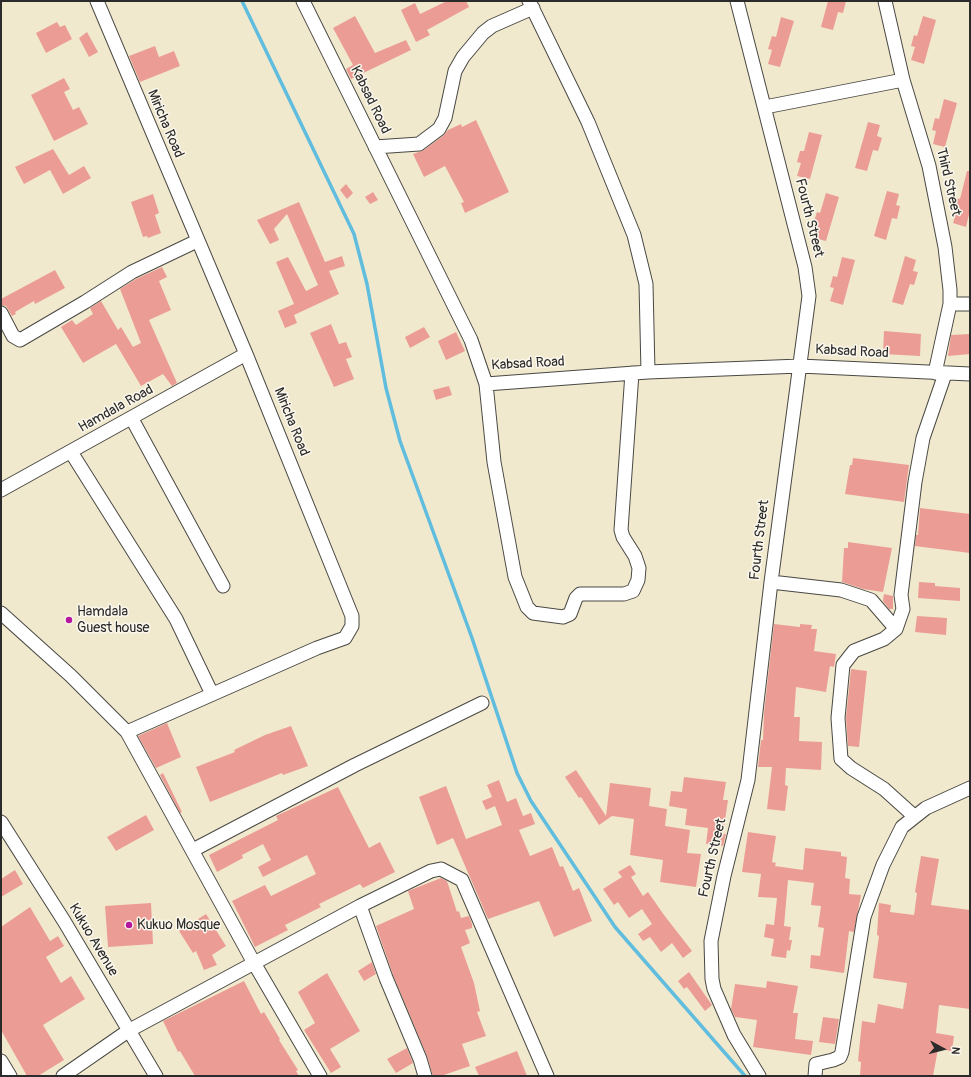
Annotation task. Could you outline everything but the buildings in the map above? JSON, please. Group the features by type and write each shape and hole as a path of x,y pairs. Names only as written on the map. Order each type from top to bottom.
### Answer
{"street":[{"name":"Miricha Road","path":"97,1 197,241 246,354 352,616 352,626 345,638 212,694 127,732"},
{"name":"Kabsad Road","path":"303,1 470,340 486,384 648,372 800,366 970,374"},
{"name":"Fourth Street","path":"737,1 765,107 804,267 809,296 771,582 748,780 724,876 711,941 712,978 714,989 734,1036 759,1076"},
{"name":"Third Street","path":"885,1 903,80 929,166 945,247 950,290 950,304 940,373 922,438 901,595 902,609 896,629"},
{"path":"375,147 419,144 438,129 445,118 455,71 463,57 483,33 492,26 531,5 588,122 634,235 646,284 648,372"},
{"path":"765,107 903,80"},
{"path":"1,313 13,336 20,340 54,321 132,272 197,241"},
{"path":"950,304 970,304"},
{"name":"Hamdala Road","path":"1,490 132,419 246,354"},
{"path":"486,384 494,462 515,577 527,607 533,613 564,617 570,614 576,598 580,594 624,594 633,591 638,580 639,568 635,556 623,537 621,530 632,373"},
{"path":"132,419 223,586"},
{"path":"71,452 176,619 212,694"},
{"path":"771,582 842,590 871,600 896,629 884,639 854,651 843,665 838,718 839,752 841,759 851,768 884,789 914,816"},
{"path":"1,613 71,676 127,732 254,963 320,1076"},
{"path":"192,850 355,765 482,703"},
{"path":"815,1076 816,1064 824,1060 833,1060 840,1056 842,1052 864,917 884,865 902,828 914,816 926,808 970,788"},
{"name":"Kukuo Avenue","path":"1,822 64,921 156,1076"},
{"path":"63,1076 128,1031 360,906 431,871 441,868 462,880 547,1076"},
{"path":"360,906 386,978 420,1059 425,1076"},
{"path":"1,1061 10,1076"}],"waterway":[{"path":"242,1 354,234 367,284 386,388 400,441 472,638 517,773 531,801 615,927 745,1076"}],"place":[{"name":"Hamdala Guest house","path":"69,620"},
{"name":"Kukuo Mosque","path":"129,925"}]}
